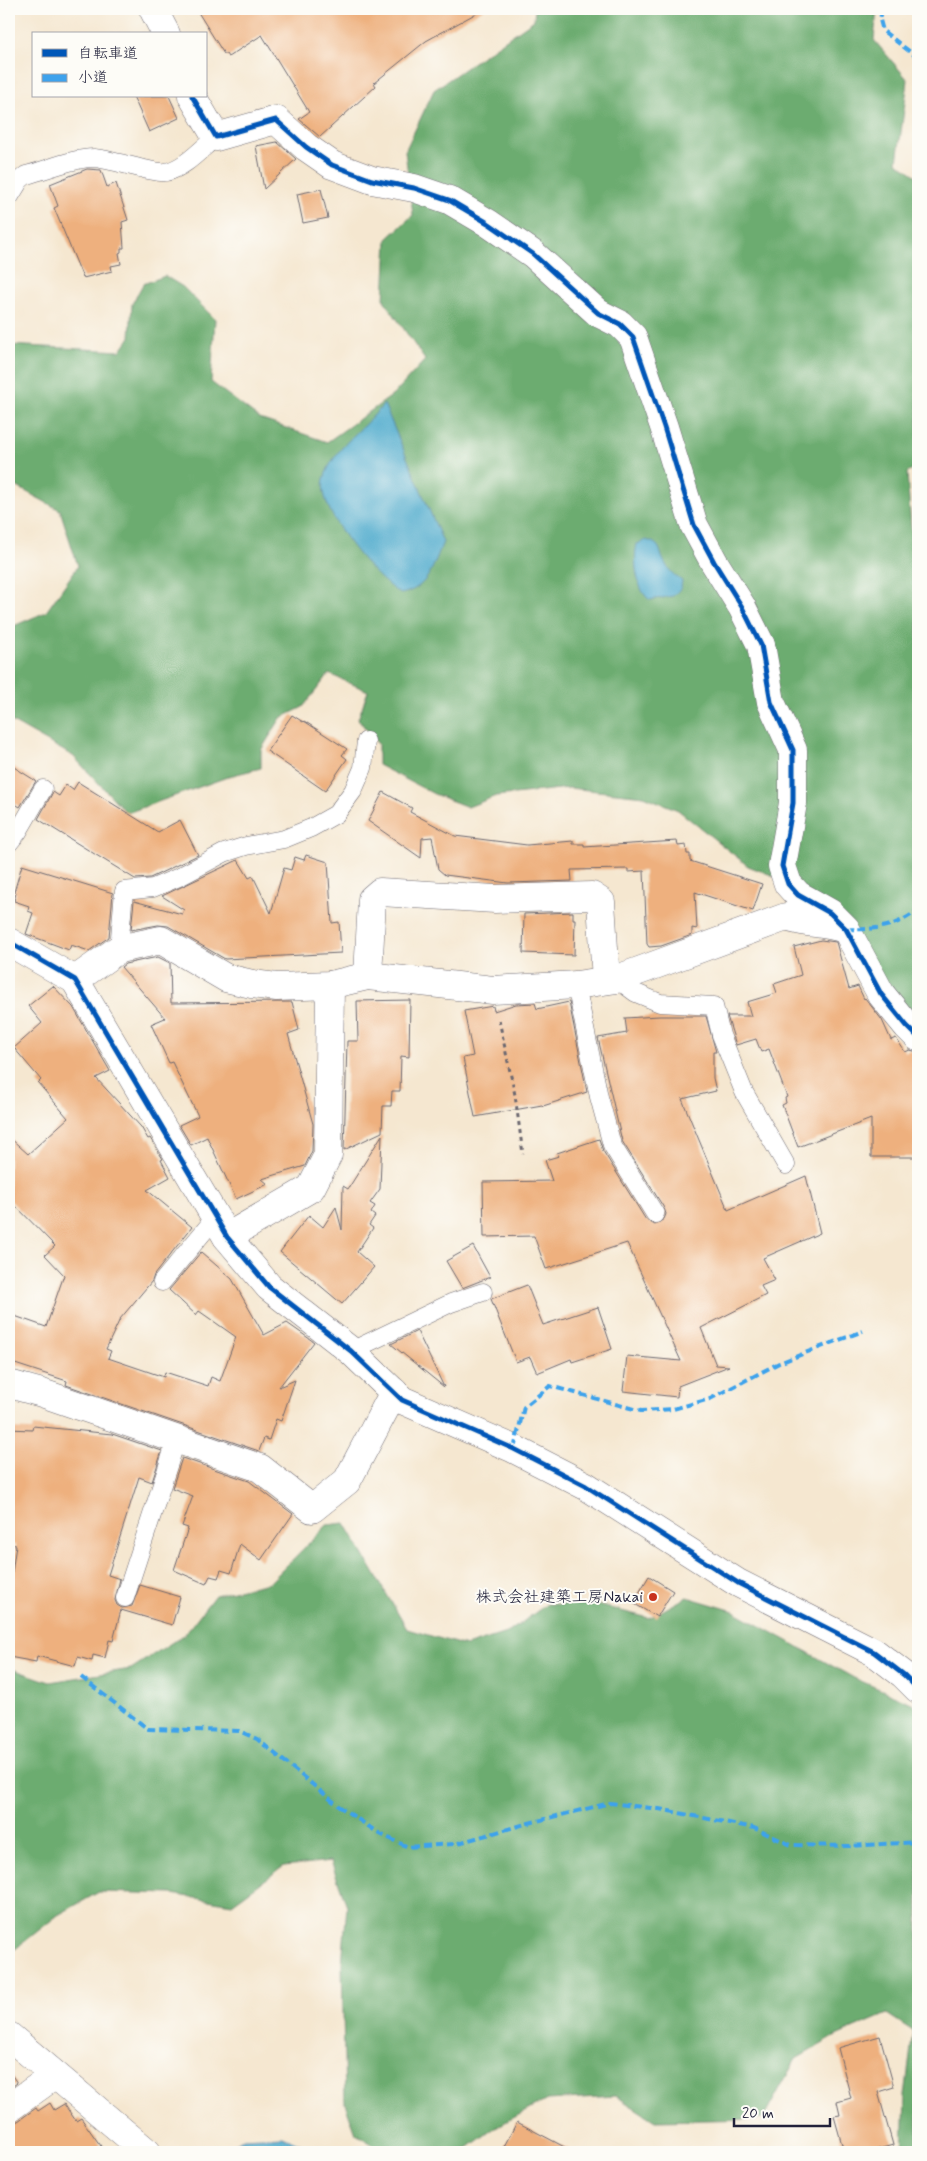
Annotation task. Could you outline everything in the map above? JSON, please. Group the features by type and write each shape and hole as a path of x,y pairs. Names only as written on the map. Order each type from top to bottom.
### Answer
{"street":[{"path":"153,9 165,32"},
{"path":"193,98 216,137 276,120 306,147 332,164 372,180 414,188 449,200 533,254 598,313 620,324 633,337 664,427 694,525 742,607 761,645 771,702 793,750 793,804 782,866 788,884 798,895 830,913 846,929 881,994 918,1037"},
{"path":"368,976 372,900 380,892 495,899 592,896 601,902 611,980"},
{"path":"75,980 120,948 161,940 226,978 277,988 330,985 368,976 493,990 576,985 611,980 786,917 805,923 825,923 846,929"},
{"path":"9,942 75,980 221,1227 269,1287 351,1351 402,1400 514,1449 586,1486 738,1583 874,1652 904,1675 918,1689"},
{"path":"221,1227 310,1188 328,1155 330,985"},
{"path":"9,1384 42,1393 177,1438 260,1468 312,1509 329,1498 347,1481 394,1392"},
{"path":"9,2036 147,2152"},
{"path":"9,2108 55,2076"}],"lane":[{"path":"9,198 20,180 26,175 84,159 95,158 122,162 163,172 185,163 216,137"},
{"path":"120,948 124,891 154,888 224,853 246,846 284,839 311,828 336,814 353,791 363,768 366,741"},
{"path":"9,843 18,832 43,789"},
{"path":"611,980 660,1003 714,1006 721,1035 744,1092 786,1165"},
{"path":"576,985 599,1097 612,1146 655,1214"},
{"path":"162,1282 221,1227"},
{"path":"351,1351 451,1303 483,1292"},
{"path":"125,1598 177,1438"}],"path":[{"path":"493,990 515,1096 523,1154"}],"green space":[{"path":"535,9 877,9 874,40 908,80 897,162 918,177 918,467 907,473 911,528 918,543 918,1023 800,886 748,866 678,810 644,796 569,788 496,796 468,807 434,794 378,765 378,744 358,719 368,691 329,674 303,707 281,718 261,750 261,768 233,775 127,813 73,756 9,720 9,628 46,612 78,566 60,510 12,484 9,478 9,345 120,351 130,337 132,304 143,284 165,276 183,287 215,319 211,382 260,419 327,442 393,395 425,360 384,300 387,239 413,215 405,151 434,90 534,20"},
{"path":"345,1523 407,1629 466,1646 509,1632 547,1604 597,1605 649,1618 687,1597 734,1611 854,1678 914,1704 918,1709 918,2152 903,2152 905,2096 913,2031 887,2014 836,2036 796,2059 763,2119 655,2121 616,2096 547,2100 496,2127 462,2152 385,2152 356,2134 345,2103 342,1963 347,1906 331,1861 284,1866 232,1904 172,1894 99,1892 58,1915 9,1954 9,1668 50,1682 131,1669 185,1634 215,1595 269,1583 327,1525"}],"water":[{"path":"384,404 443,542 429,575 418,587 401,594 363,560 350,543 329,508 324,492 324,479 334,458"},
{"path":"646,540 658,546 668,568 682,581 681,588 673,596 650,600 641,589 635,557 637,544"},
{"path":"282,2136 305,2146 311,2152 221,2152 243,2138"}],"building":[{"path":"196,9 484,9 426,41 374,83 376,86 320,137 299,119 309,112 262,35 228,57 224,54"},
{"path":"134,98 170,98 179,118 149,132"},
{"path":"277,142 296,159 264,189 256,146"},
{"path":"87,169 101,170 107,187 116,183 128,220 122,222 124,248 121,248 119,253 121,264 111,266 112,271 83,278 54,208 58,206 50,184"},
{"path":"321,189 328,218 303,223 297,194"},
{"path":"292,715 347,749 342,755 347,759 325,791 267,751"},
{"path":"9,764 36,781 20,807 9,800"},
{"path":"78,782 158,832 180,820 198,855 150,878 135,879 38,819 53,792 59,796 66,785 73,790"},
{"path":"383,792 412,808 410,812 455,836 527,845 573,841 573,844 584,844 584,847 677,841 678,846 686,845 687,854 690,854 690,861 762,884 753,911 695,892 697,929 692,928 692,935 661,946 649,947 647,944 644,871 628,872 628,869 571,870 572,881 508,883 445,875 438,869 432,837 422,838 421,858 368,821"},
{"path":"306,855 328,862 332,923 339,922 341,953 225,959 168,926 158,925 131,930 134,901 182,914 184,910 162,896 238,860 249,878 253,876 271,913 284,868 291,870 295,857 304,860"},
{"path":"22,865 113,893 109,937 89,951 71,945 69,950 26,934 33,913 28,911 29,906 14,901 16,893 14,892"},
{"path":"573,912 573,919 575,919 574,955 523,953 524,914"},
{"path":"821,940 836,942 849,989 858,986 864,999 882,1020 891,1040 896,1038 905,1052 910,1050 918,1052 918,1157 871,1157 871,1119 798,1147 782,1105 786,1103 785,1098 787,1097 769,1049 761,1052 756,1039 736,1045 727,1016 751,1016 747,1002 777,993 774,984 801,975 794,947"},
{"path":"158,957 170,963 171,1003 292,1002 299,1030 288,1034 313,1124 312,1151 305,1166 262,1179 268,1184 236,1199 207,1137 191,1145 179,1125 198,1116 172,1062 169,1063 151,1024 165,1018 121,967 125,964"},
{"path":"53,986 73,1007 110,1071 96,1078 141,1127 163,1159 161,1160 170,1177 147,1190 192,1227 154,1275 152,1281 120,1319 106,1349 111,1351 108,1358 164,1377 165,1372 208,1386 211,1377 220,1381 236,1337 199,1311 196,1315 169,1290 201,1252 232,1279 264,1335 287,1323 314,1342 279,1387 295,1380 281,1421 276,1419 269,1440 264,1438 259,1451 66,1385 67,1381 9,1362 9,1314 46,1327 64,1275 45,1255 55,1246 9,1199 9,1137 28,1154 68,1118 38,1083 41,1080 14,1048 42,1023 28,1006"},
{"path":"410,1000 409,1057 401,1056 400,1091 392,1091 391,1106 383,1106 382,1132 344,1150 347,1041 358,1041 357,1001"},
{"path":"569,1002 587,1092 543,1106 475,1117 463,1058 473,1056 464,1011 493,1006 494,1011 516,1004 535,1003 537,1009"},
{"path":"706,1016 716,1052 713,1052 713,1078 716,1091 682,1099 728,1210 806,1176 820,1233 763,1258 775,1280 761,1286 766,1295 701,1328 716,1365 729,1366 678,1386 677,1397 623,1391 627,1356 681,1361 627,1243 546,1269 534,1236 484,1237 483,1182 552,1181 545,1160 559,1156 557,1153 599,1139 603,1151 646,1220 655,1225 664,1219 666,1214 664,1208 622,1141 598,1038 627,1033 625,1018"},
{"path":"382,1135 380,1189 370,1203 375,1206 371,1213 375,1216 369,1225 373,1228 357,1252 374,1267 342,1304 280,1252 309,1215 323,1227 336,1207 342,1230 343,1186 348,1189"},
{"path":"473,1246 490,1277 462,1288 446,1261"},
{"path":"527,1285 543,1325 598,1307 612,1349 572,1362 571,1359 537,1373 530,1357 516,1362 491,1299"},
{"path":"417,1331 444,1387 391,1344"},
{"path":"33,1426 112,1434 162,1451 152,1482 139,1477 108,1575 120,1579 115,1600 117,1605 122,1608 132,1606 140,1585 180,1597 172,1625 121,1610 113,1641 109,1640 105,1658 93,1655 92,1661 78,1657 75,1666 37,1656 36,1662 9,1657 9,1594 16,1545 9,1544 9,1429 32,1430"},
{"path":"182,1458 249,1481 293,1514 261,1560 240,1544 231,1573 221,1570 218,1578 210,1576 206,1584 174,1570 188,1528 182,1526 193,1496 172,1488"},
{"name":"株式会社建築工房Nakai","path":"649,1576 673,1591 657,1617 633,1603"},
{"path":"880,2036 894,2087 878,2092 893,2145 868,2152 844,2152 834,2116 840,2115 837,2102 851,2098 838,2048"},
{"path":"9,2071 17,2083 9,2089"},
{"path":"50,2103 54,2110 64,2104 76,2121 81,2118 105,2152 9,2152 9,2123 18,2121 36,2108 38,2111"},
{"path":"517,2122 574,2152 501,2152"}],"marked path":[{"path":"882,9 880,20 883,31 918,58"},
{"path":"846,929 884,927 901,921 918,910"},
{"path":"514,1449 524,1407 550,1386 641,1411 673,1409 710,1399 779,1363 863,1331"},
{"path":"81,1677 148,1729 239,1731 257,1739 340,1807 380,1834 408,1847 455,1844 610,1803 659,1809 754,1828 791,1845 849,1846 918,1842"}],"cycle path":[{"path":"193,98 216,137 276,120 306,147 332,165 372,180 414,188 449,200 488,223 533,254 598,313 620,324 633,337 664,427 694,525 742,607 761,645 771,702 793,750 793,803 782,866 788,884 798,895 830,913 846,929 881,994 918,1037"},
{"path":"9,942 75,980 227,1237 269,1287 351,1351 402,1400 514,1449 586,1486 738,1583 874,1652 904,1675 918,1689"}],"place":[{"name":"株式会社建築工房Nakai","path":"653,1597"}]}
